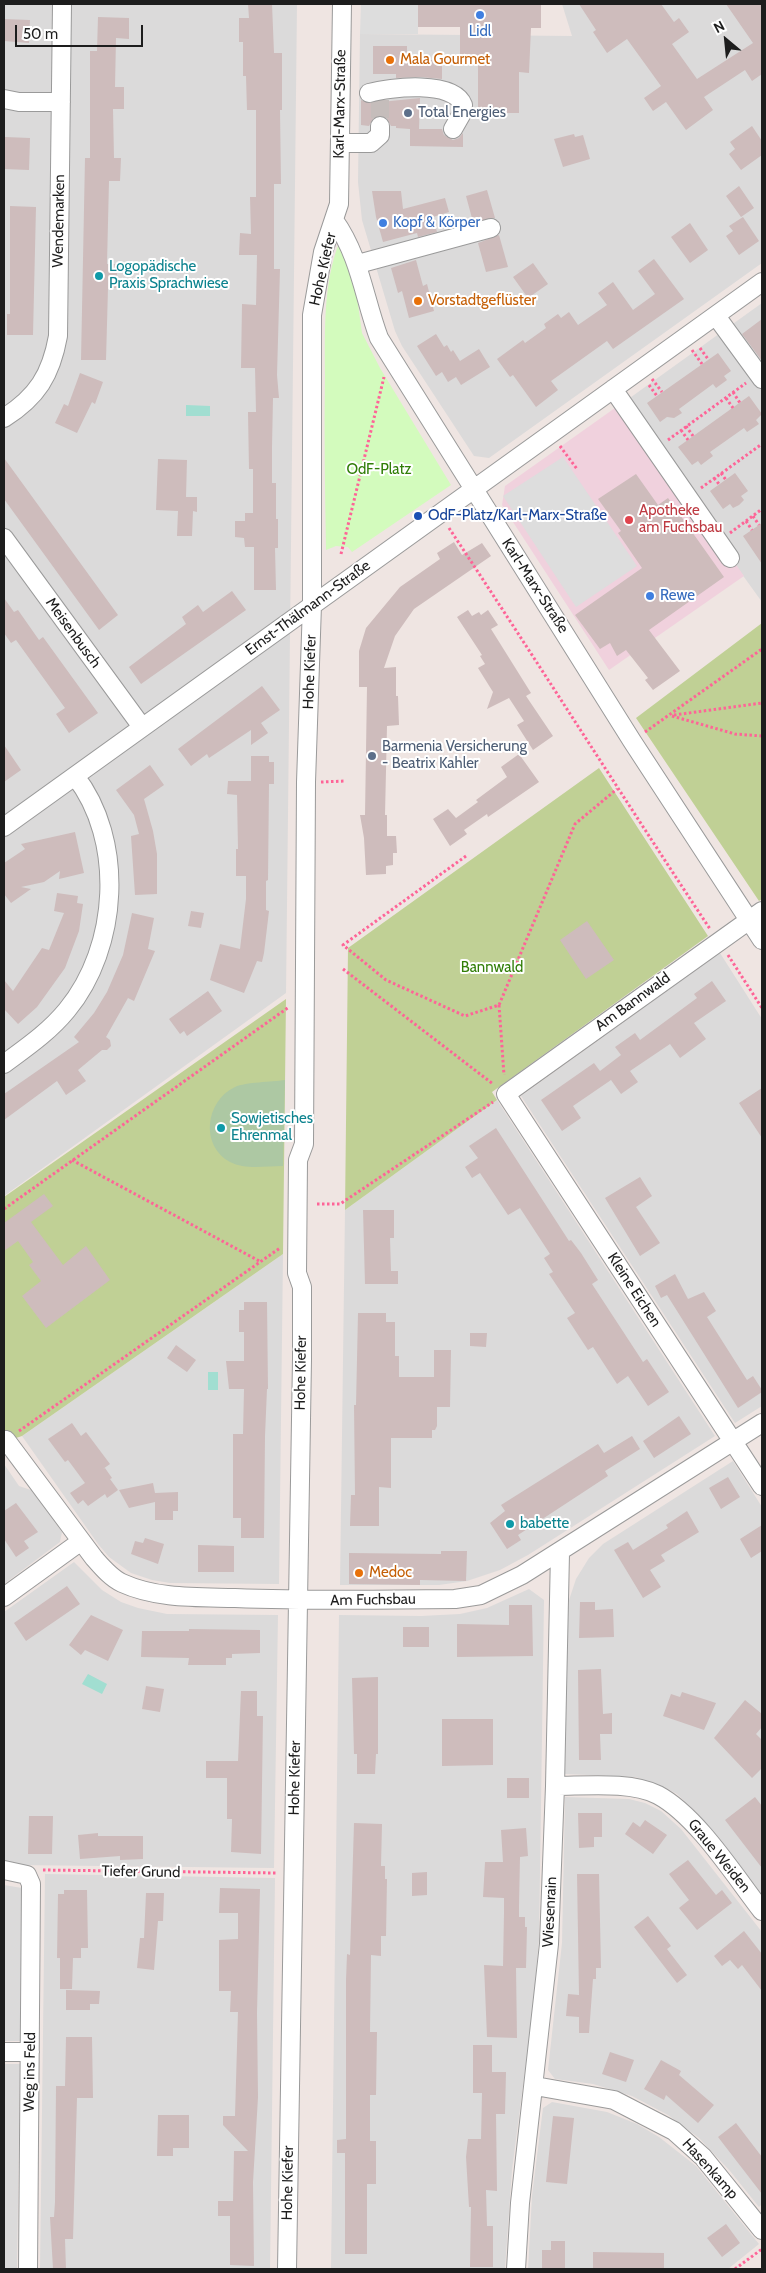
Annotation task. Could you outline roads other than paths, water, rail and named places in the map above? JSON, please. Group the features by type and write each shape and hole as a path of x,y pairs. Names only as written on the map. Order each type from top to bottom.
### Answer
{"street":[{"name":"Wendemarken","path":"4,418 22,406 42,382 49,371 58,336 62,4"},
{"name":"Karl-Marx-Straße","path":"342,4 337,212 344,234 358,264 372,320 379,338 632,740 756,916 762,940"},
{"path":"340,92 375,97 385,88 440,89 456,94 463,104 462,115 453,129"},
{"path":"4,99 19,102 61,102"},
{"path":"340,143 371,143 380,135 380,126"},
{"name":"Hohe Kiefer","path":"287,2269 299,1600 302,1287 308,1271 309,1158 304,1144 306,782 312,605 312,315 323,252 337,212"},
{"path":"358,264 491,228"},
{"name":"Ernst-Thälmann-Straße","path":"4,827 762,282"},
{"path":"716,316 760,376"},
{"path":"613,390 730,558"},
{"name":"Meisenbusch","path":"4,538 142,727"},
{"path":"4,1064 43,1036 68,1009 80,992 99,952 110,889 107,849 91,798 75,776"},
{"name":"Am Bannwald","path":"506,1094 718,941 756,916"},
{"name":"Kleine Eichen","path":"506,1094 762,1486"},
{"name":"Am Fuchsbau","path":"6,1440 80,1542 108,1574 121,1583 164,1595 299,1600 455,1599 481,1595 503,1586 560,1553 762,1423"},
{"path":"4,1596 80,1542"},
{"name":"Wiesenrain","path":"516,2269 520,2203 549,1944 556,1786 560,1553"},
{"name":"Graue Weiden","path":"556,1786 627,1787 657,1794 687,1815 762,1910"},
{"name":"Weg ins Feld","path":"4,1870 27,1875 31,1884 28,2269"},
{"path":"4,2052 30,2052"},
{"name":"Hasenkamp","path":"534,2086 614,2100 674,2131 703,2157 762,2230"}],"water":[{"path":"186,405 210,406 210,416 186,416"},
{"path":"208,1372 218,1372 218,1390 208,1390"},
{"path":"88,1674 107,1684 102,1694 82,1684"}],"tunnel":[{"path":"380,100 380,126"}],"place":[{"name":"Lidl","path":"480,15"},
{"name":"Mala Gourmet","path":"390,60"},
{"name":"Total Energies","path":"408,113"},
{"name":"Kopf & Körper","path":"383,223"},
{"name":"Logopädische Praxis Sprachwiese","path":"99,276"},
{"name":"Vorstadtgeflüster","path":"418,301"},
{"name":"OdF-Platz/Karl-Marx-Straße","path":"418,516"},
{"name":"Apotheke am Fuchsbau","path":"629,520"},
{"name":"Rewe","path":"650,596"},
{"name":"Barmenia Versicherung - Beatrix Kahler","path":"372,756"},
{"name":"Sowjetisches Ehrenmal","path":"221,1128"},
{"name":"babette","path":"510,1524"},
{"name":"Medoc","path":"359,1573"}],"park label":[{"name":"OdF-Platz","path":"379,470"},
{"name":"Bannwald","path":"492,968"}]}
